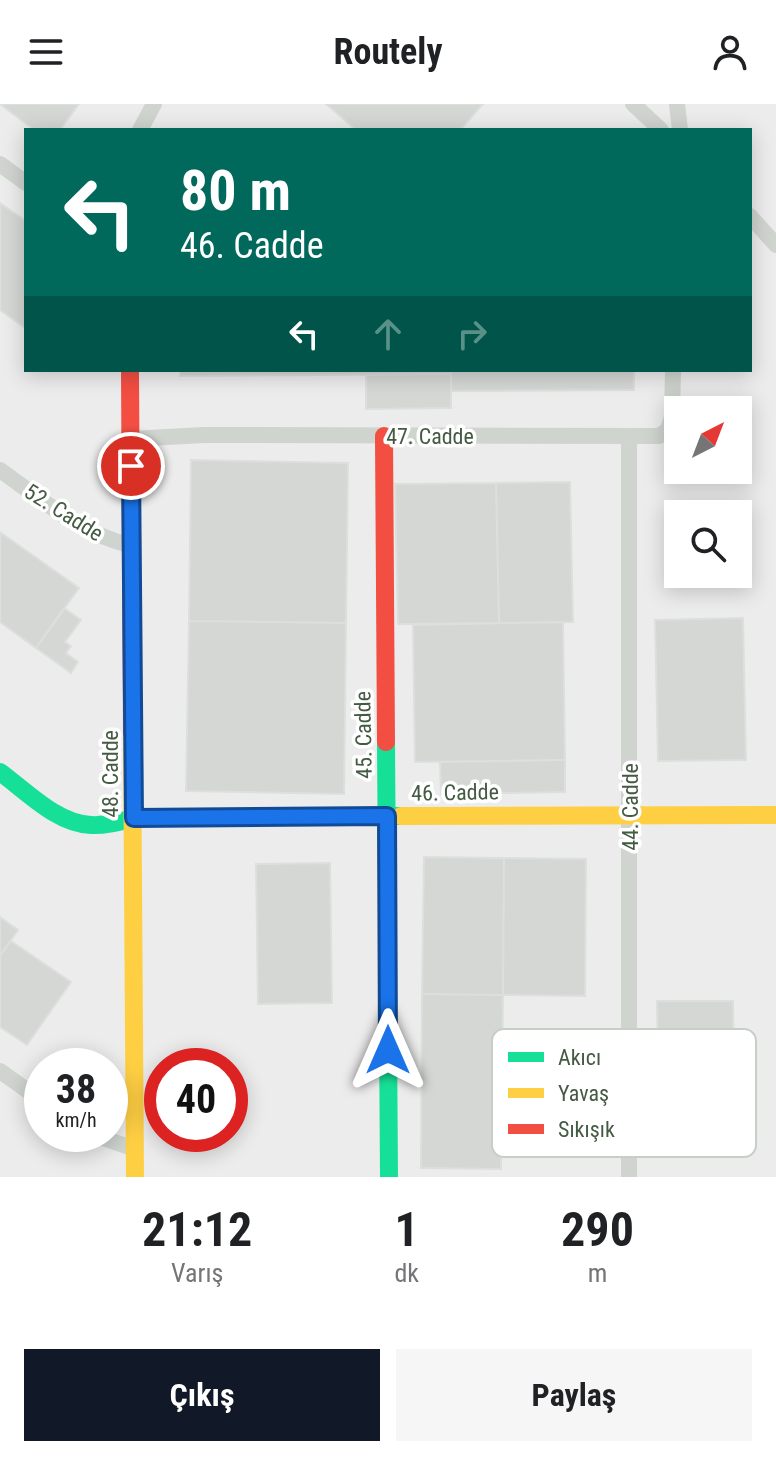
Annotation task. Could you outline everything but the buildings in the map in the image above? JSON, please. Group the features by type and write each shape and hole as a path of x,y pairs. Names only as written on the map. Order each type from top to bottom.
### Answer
{"street":[{"path":"141,128 154,104"},
{"path":"633,104 659,128"},
{"path":"677,104 680,128"},
{"path":"0,164 24,182"},
{"path":"752,218 776,245"},
{"name":"48. Cadde","path":"130,372 135,1177"},
{"name":"47. Cadde","path":"130,439 204,435 659,436 668,430 672,417 673,372"},
{"name":"45. Cadde","path":"384,436 389,1177"},
{"name":"44. Cadde","path":"629,437 629,1029"},
{"name":"52. Cadde","path":"0,470 68,520 96,536 132,546"},
{"name":"46. Cadde","path":"0,772 76,823 101,825 134,818 776,815"},
{"path":"0,1071 24,1088"},
{"path":"128,1147 135,1149"},
{"name":"44. Cadde","path":"629,1157 629,1177"}],"traffic: fast":[{"path":"386,742 389,1177"},
{"path":"0,772 54,813 91,825 134,818 401,816"}],"traffic: slow":[{"path":"132,733 135,1177"},
{"path":"401,816 776,815"}],"traffic: jam":[{"path":"130,372 132,733"},
{"path":"384,436 386,742"}],"route":[{"path":"131,466 134,818 387,816 388,1050"}]}
